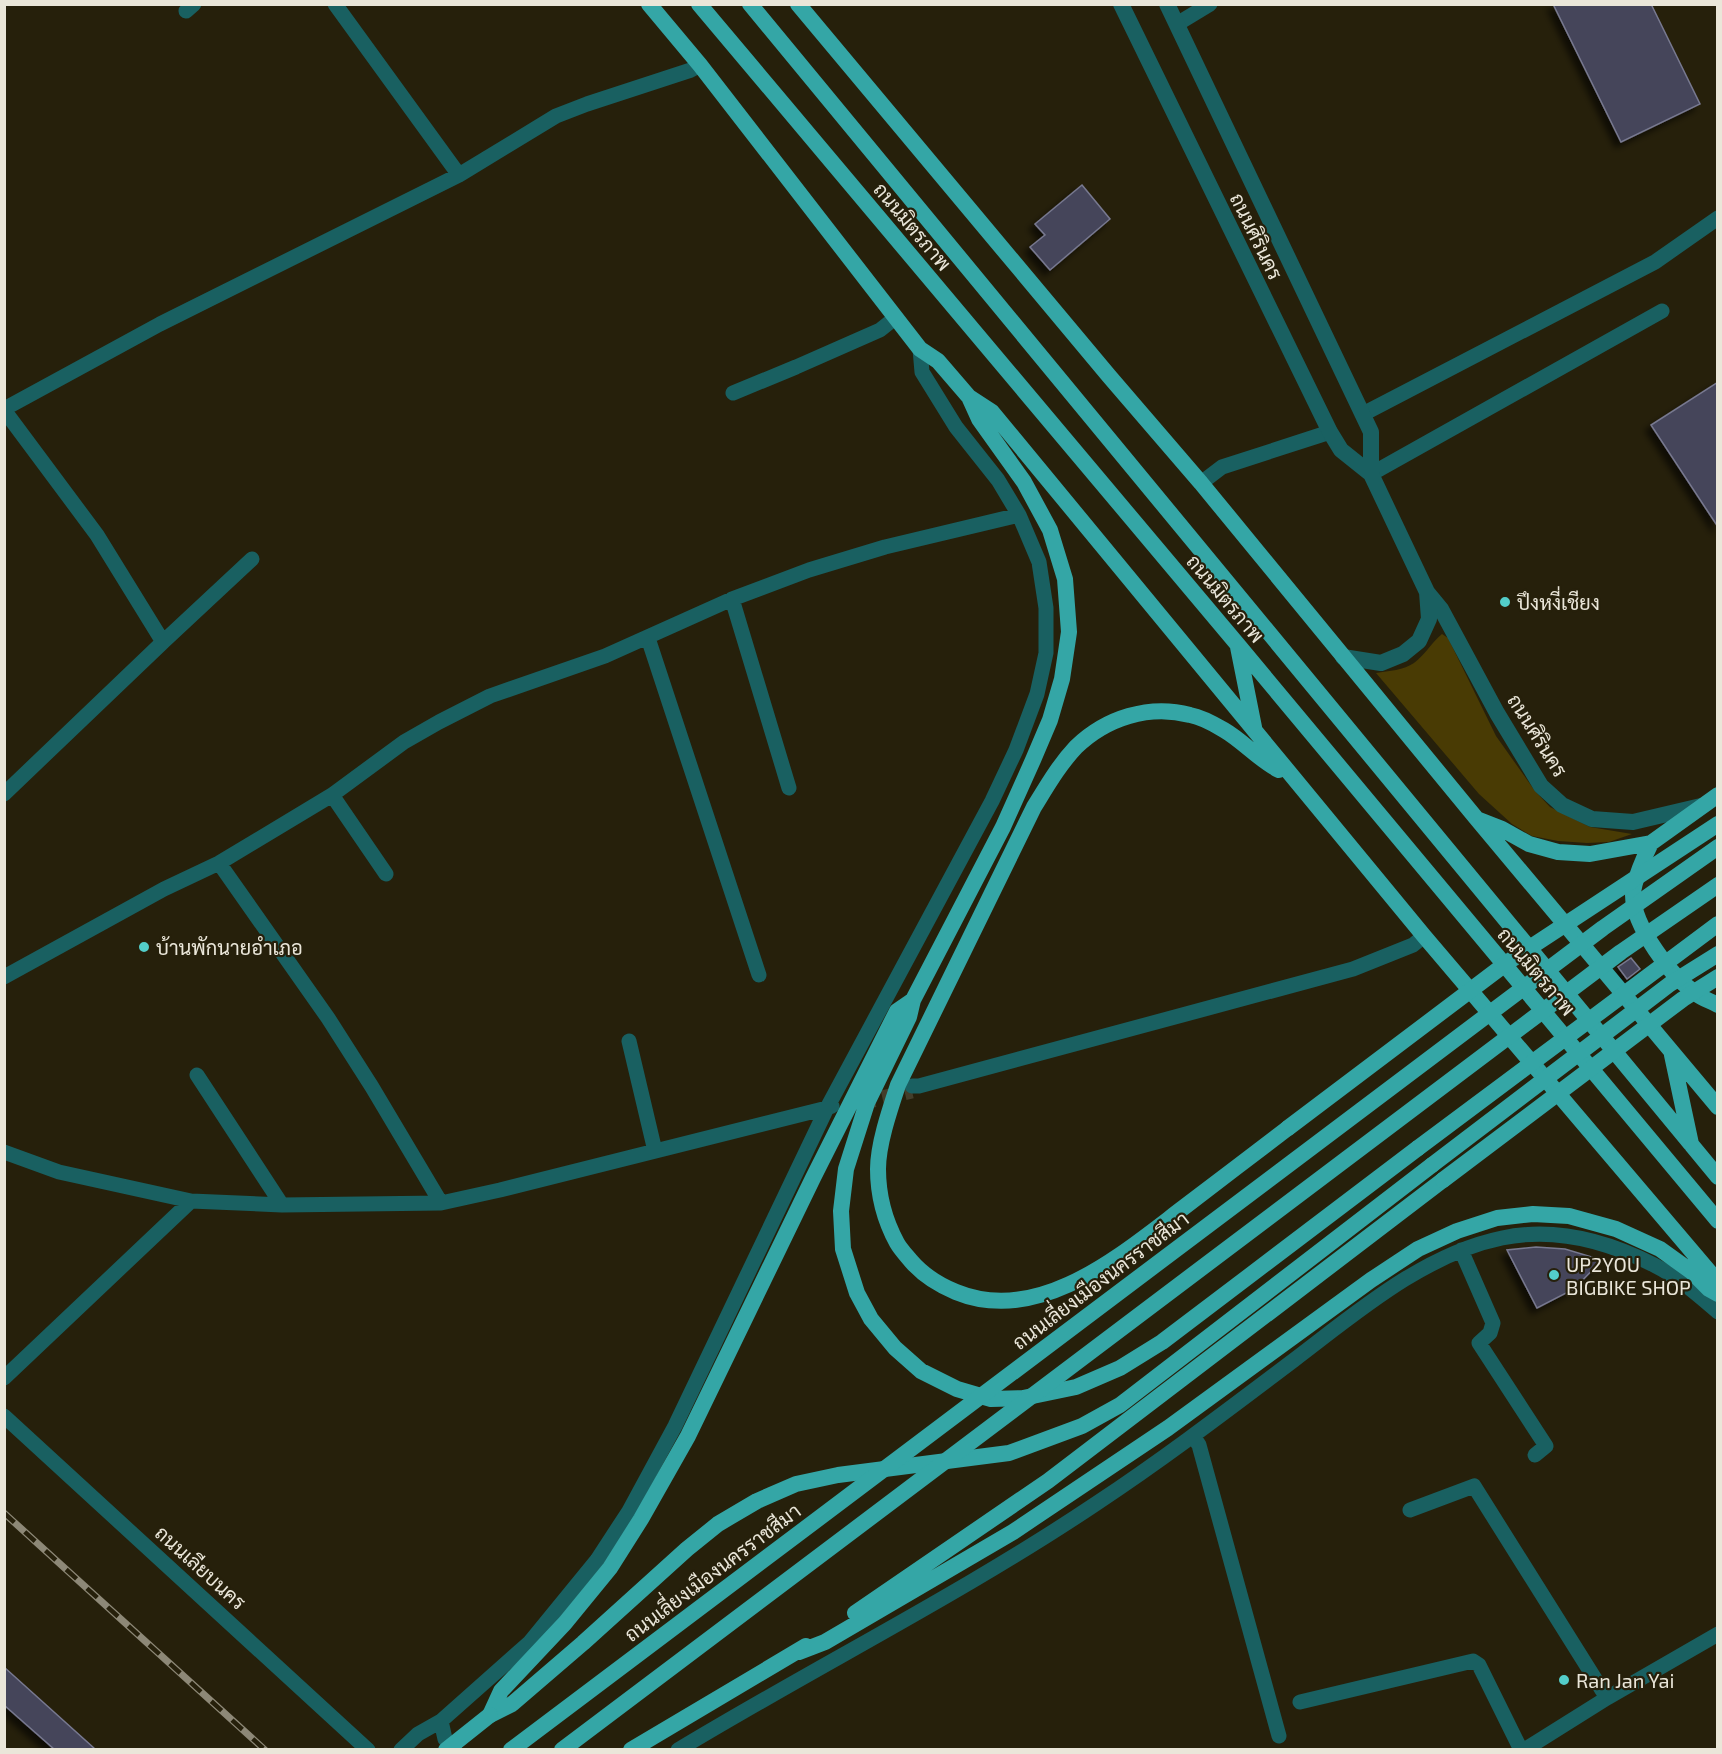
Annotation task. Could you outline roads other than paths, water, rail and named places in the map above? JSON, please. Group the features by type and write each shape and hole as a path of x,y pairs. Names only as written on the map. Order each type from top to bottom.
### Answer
{"highway":[{"path":"650,4 700,65 920,350 938,361 969,397 992,412 1424,936 1718,1282"},
{"name":"ถนนมิตรภาพ","path":"699,4 1718,1221"},
{"name":"ถนนมิตรภาพ","path":"750,4 1718,1177"},
{"path":"798,4 1201,483 1476,818 1718,1107"},
{"path":"969,397 979,419 1024,482 1050,530 1065,579 1069,632 1062,679 1050,720 1003,827 913,1000 909,1017 867,1103 846,1169 841,1211 843,1249 857,1293 871,1319 895,1348 921,1371 957,1389 991,1399 1023,1398 1076,1387 1120,1368 1162,1342 1718,924"},
{"path":"1238,645 1254,731"},
{"path":"1291,776 1274,767 1225,730 1191,715 1161,711 1132,714 1102,726 1077,747 1056,771 1034,807 898,1085 885,1126 878,1168 883,1210 898,1245 917,1268 940,1285 967,1296 995,1301 1026,1299 1060,1289 1098,1269 1142,1239 1508,962 1718,824"},
{"path":"1476,818 1529,844 1558,852 1590,854 1651,843 1718,795"},
{"path":"1651,843 1643,859 1633,894 1636,916 1653,946 1673,972 1696,994 1718,1005"},
{"name":"ถนนเลี่ยงเมืองนครราชสีมา","path":"511,1749 1603,928 1718,847"},
{"path":"562,1749 1611,959 1718,885"},
{"path":"446,1749 490,1715 512,1704 718,1524 757,1501 796,1484 838,1475 1009,1453 1082,1426 1120,1405 1670,984 1718,954"},
{"path":"631,1749 799,1652 1048,1481 1683,999 1718,976"},
{"path":"490,1715 501,1691 565,1623 610,1568 641,1519 673,1463 897,1011 913,1000"},
{"path":"1671,1051 1692,1146"},
{"path":"799,1652 825,1642 1013,1532 1168,1428 1371,1280 1418,1249 1456,1231 1497,1218 1533,1214 1569,1216 1616,1230 1660,1249 1718,1294"}],"street":[{"path":"335,4 459,175"},
{"name":"ถนนศิรินคร","path":"1121,4 1330,432 1341,450 1371,474"},
{"name":"ถนนศิรินคร","path":"1167,4 1371,432 1371,474 1427,592 1441,609 1497,712 1541,786 1562,805 1592,819 1633,822 1701,807"},
{"path":"1177,24 1210,4"},
{"path":"163,642 97,535 4,409 159,324 459,175 556,116 700,65"},
{"path":"1363,414 1655,262 1718,218"},
{"path":"1371,474 1662,311"},
{"path":"733,393 880,330 896,318"},
{"path":"401,1749 418,1734 441,1721 530,1642 597,1560 629,1511 675,1426 832,1107 992,801 1016,750 1037,694 1046,653 1046,608 1039,562 1019,515 998,480 956,427 922,372 920,350"},
{"path":"1201,483 1222,467 1330,432"},
{"path":"4,977 164,889 219,863 332,795 404,742 490,696 605,656 732,599 809,570 885,547 1019,515"},
{"path":"4,794 252,559"},
{"name":"ถนนศิรินคร","path":"1343,657 1382,663 1402,654 1419,641 1428,619 1427,592"},
{"path":"732,599 789,788"},
{"path":"648,638 759,975"},
{"path":"332,795 386,874"},
{"path":"219,863 327,1018 372,1087 441,1203"},
{"path":"914,1088 1353,969 1413,945 1424,936"},
{"path":"629,1041 655,1151"},
{"path":"197,1075 282,1205"},
{"path":"4,1152 59,1172 191,1201 282,1205 441,1203 832,1107"},
{"path":"4,1378 191,1201"},
{"path":"678,1749 1022,1551 1122,1486 1193,1436 1380,1295 1426,1267 1461,1250 1500,1238 1535,1233 1571,1235 1611,1247 1656,1265 1718,1312"},
{"path":"1461,1250 1493,1323 1490,1334 1479,1343 1546,1446 1535,1455"},
{"name":"ถนนเลียบนคร","path":"4,1416 368,1749"},
{"path":"1193,1436 1199,1445 1279,1736"},
{"path":"1410,1510 1474,1486 1607,1698"},
{"path":"1300,1702 1473,1661 1479,1665 1522,1749 1718,1634"},
{"path":"441,1721 445,1739 455,1749"}],"tunnel":[{"path":"860,1103 912,1091"}],"railway":[{"path":"4,1513 265,1750"}],"place":[{"name":"ปึงหงี่เชียง","path":"1505,602"},
{"name":"บ้านพักนายอำเภอ","path":"144,947"},
{"name":"UP2YOU BIGBIKE SHOP","path":"1554,1275"},
{"name":"Ran Jan Yai","path":"1564,1680"}]}
